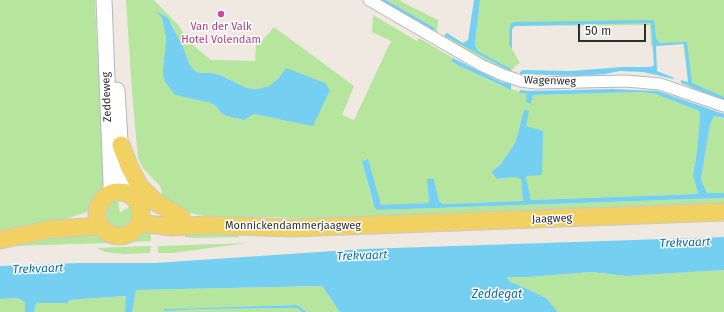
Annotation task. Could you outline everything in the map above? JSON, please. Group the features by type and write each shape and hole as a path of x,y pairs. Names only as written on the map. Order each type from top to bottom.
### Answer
{"main road":[{"name":"Zeddeweg","path":"104,0 111,182 117,193"},
{"name":"Zeddeweg","path":"113,0 121,145 117,193"},
{"path":"121,145 129,166 140,187 157,203 181,217"},
{"path":"117,193 136,202 140,217 131,232 121,236 111,235 107,233 99,219 99,204 106,196 117,193"},
{"name":"Jaagweg","path":"380,225 724,212"},
{"name":"Monnickendammerjaagweg","path":"140,217 156,214 181,217 205,225"},
{"name":"Monnickendammerjaagweg","path":"140,217 172,227 205,225 293,228 380,225"},
{"path":"0,240 99,219"}],"street":[{"name":"Wagenweg","path":"369,0 481,65 521,81 542,83 622,81 660,84 724,106"}],"green space":[{"path":"0,0 95,0 98,66 100,76 102,161 108,183 106,192 100,198 95,207 89,211 72,217 0,234"},
{"path":"126,0 154,0 179,26 189,42 211,60 255,61 256,41 262,41 274,27 354,86 342,115 354,120 391,41 372,32 373,15 417,41 419,38 453,58 451,61 459,66 501,86 527,94 531,104 533,95 642,92 656,94 699,111 700,116 693,175 698,194 531,200 526,176 525,126 529,111 524,109 515,143 501,164 491,172 497,179 514,177 521,179 523,201 443,204 439,201 434,179 427,179 429,203 381,206 367,159 362,161 372,201 377,210 724,198 724,205 321,220 275,217 243,218 205,216 189,213 162,201 162,191 160,186 143,168 138,158","holes":["157,13 172,24 189,63 194,70 199,73 220,75 247,88 257,89 269,86 279,78 281,119 254,114 244,120 226,116 211,103 175,95 165,82 163,75 166,38 162,18"]},
{"path":"380,0 434,31 435,28 386,0 400,0 438,20 437,35"},
{"path":"480,0 724,0 724,100 690,90 683,44 651,46 650,25 514,26 511,24 509,44 520,63 515,66 510,73 504,73 443,37 444,35 510,71 510,69 478,51 475,45"},
{"path":"714,116 724,119 724,193 707,193 701,179 710,125"},
{"path":"118,201 120,213 130,206 132,214 131,222 128,226 114,229 109,226 105,216 107,207 113,202"},
{"path":"151,229 151,241 129,242 129,239 140,231"},
{"path":"186,231 240,235 238,237 195,238 185,237"},
{"path":"98,232 107,238 107,243 12,246 12,243 55,234"},
{"path":"248,243 172,253 158,253 158,246"},
{"path":"151,246 150,253 124,254 105,252 97,248"},
{"path":"724,270 724,312 558,312 546,298 510,282 507,277 528,277 592,272 626,276"},
{"path":"322,286 340,312 307,312 297,305 164,309 164,311 297,308 302,312 132,312 136,290"},
{"path":"127,296 125,312 34,312 36,303 68,303 69,300"},
{"path":"18,298 25,302 25,312 0,312 0,299"}],"water":[{"path":"380,0 386,0 435,28 434,31"},
{"path":"474,0 480,0 475,45 478,51 511,69 510,71 445,36 447,33 463,43 468,40"},
{"path":"156,12 168,18 183,47 189,63 194,70 199,73 220,75 247,88 257,89 269,86 279,78 286,68 325,83 330,90 313,126 254,114 244,120 226,116 211,103 175,95 165,82 163,75 166,38 162,18"},
{"path":"654,20 656,39 660,43 687,42 692,83 724,97 724,100 681,83 681,80 688,82 684,44 656,46 657,71 674,79 643,72 620,71 605,74 577,76 520,74 523,70 570,71 623,67 651,67 654,65 651,23 515,26 512,29 512,49 509,44 510,24 515,22"},
{"path":"453,58 501,82 511,84 511,90 459,66 451,61"},
{"path":"612,89 658,91 724,114 724,118 714,116 710,125 701,179 707,193 724,193 724,198 377,210 374,206 362,161 368,159 381,205 429,203 427,179 434,179 439,201 443,204 523,201 521,179 514,177 497,179 491,172 501,164 515,143 524,109 529,111 526,126 543,131 542,175 526,176 531,200 698,194 693,175 697,151 700,116 699,111 656,94 642,92 533,95 531,104 526,102 527,94 519,93 520,90"},
{"path":"724,237 724,270 626,276 592,272 528,277 507,277 510,282 546,298 558,312 340,312 322,286 136,290 132,312 125,312 126,296 69,300 68,303 36,303 34,312 25,312 25,302 18,298 0,299 0,266 80,263 155,263 364,249"},
{"path":"297,305 307,312 302,312 297,308 164,311 164,309"}],"place":[{"name":"Van der Valk Hotel Volendam","path":"221,14"}],"water label":[{"name":"Trekvaart","path":"685,243"},
{"name":"Trekvaart","path":"362,256"},
{"name":"Trekvaart","path":"38,269"},
{"name":"Zeddegat","path":"497,295"}]}
